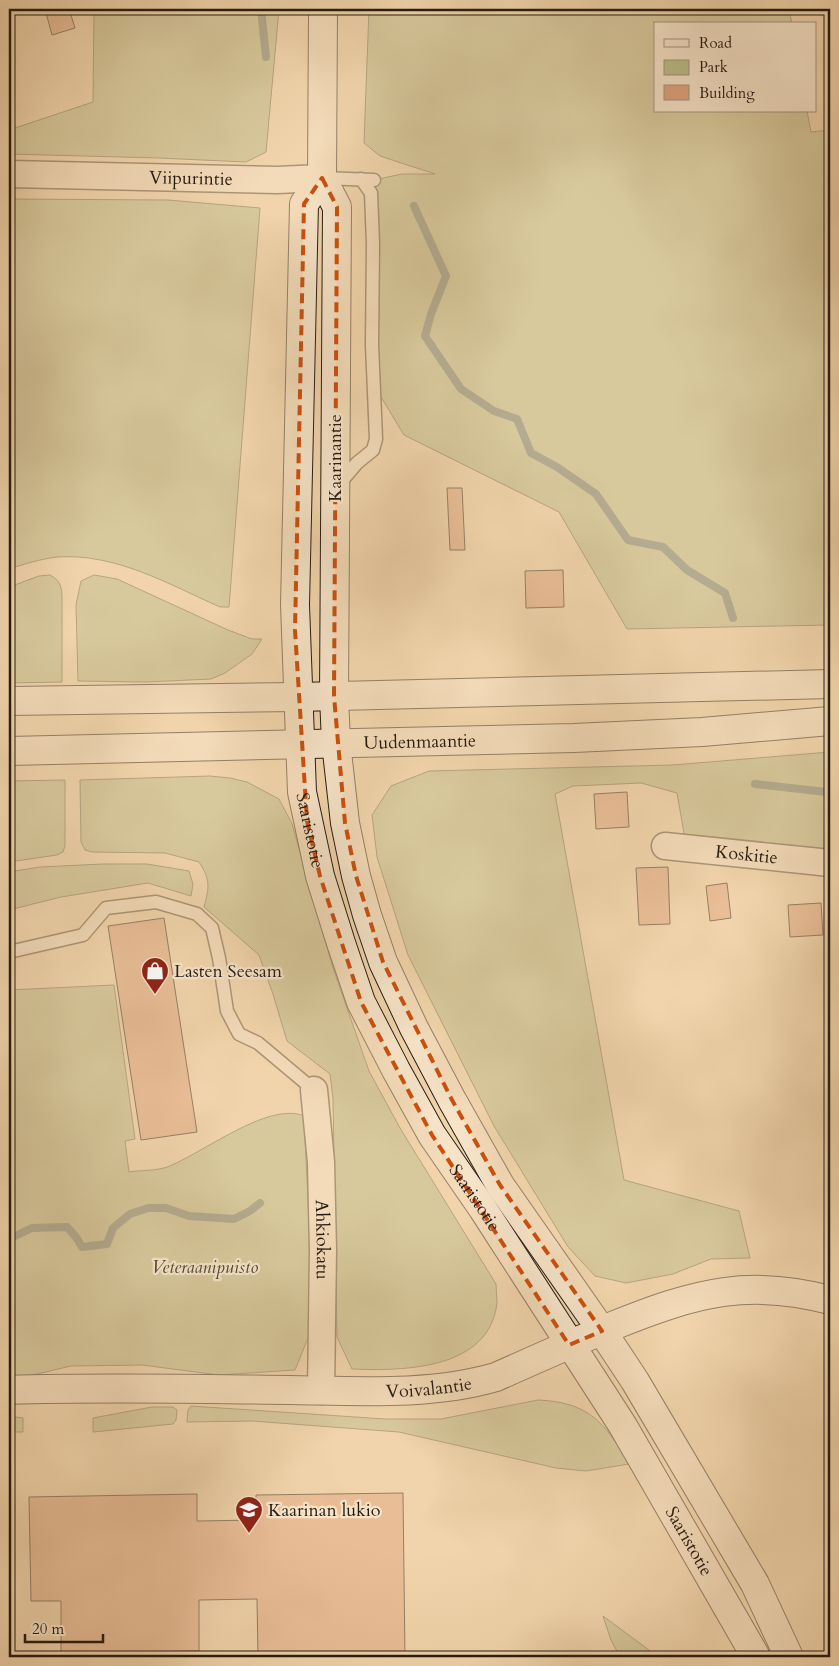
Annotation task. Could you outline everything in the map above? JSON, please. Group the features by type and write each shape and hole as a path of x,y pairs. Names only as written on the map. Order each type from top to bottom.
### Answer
{"main road":[{"name":"Kaarinantie","path":"323,9 322,178 337,207 334,696 336,743"},
{"name":"Kaarinantie","path":"298,697 295,605 304,204 322,178"},
{"path":"9,701 298,697 830,684"},
{"name":"Saaristotie","path":"298,697 302,792 320,876 361,1002 432,1135 483,1209 623,1426 756,1657"},
{"name":"Uudenmaantie","path":"9,751 574,738 702,732 830,721"},
{"name":"Saaristotie","path":"336,743 345,823 356,876 383,962 448,1092 500,1185 635,1381 755,1584 789,1657"},
{"name":"Voivalantie","path":"9,1390 82,1388 321,1391 437,1389 496,1377 670,1304 724,1292 755,1290 804,1294 830,1300"}],"street":[{"name":"Viipurintie","path":"9,174 277,180 322,178"},
{"name":"Koskitie","path":"665,846 830,863"},
{"name":"Ahkiokatu","path":"314,1090 321,1162 321,1391"}],"lane":[{"name":"Viipurintie","path":"322,178 368,180 371,193 373,244 372,345 376,439 373,450 357,464 335,489"},
{"path":"9,952 83,935 106,908 156,902 197,914 212,928 220,958 227,1011 239,1034 258,1043 314,1090"}],"highlighted area":[{"path":"322,178 337,207 334,696 345,823 356,876 383,962 452,1100 500,1185 602,1331 569,1345 432,1135 361,1002 320,876 307,821 295,630 304,204"}],"green space":[{"path":"94,9 279,9 266,152 246,162 9,154 9,130 93,102"},
{"path":"369,9 789,9 792,22 654,22 654,112 807,112 811,132 830,130 830,625 627,629 559,512 404,435 378,392 374,180 402,174 435,174 380,156 364,143"},
{"path":"9,199 168,200 260,208 229,607 220,607 141,572 100,560 79,557 57,557 9,569"},
{"path":"50,575 59,583 62,595 62,682 9,683 9,587 39,576"},
{"path":"94,575 117,579 228,630 252,639 262,639 252,654 225,673 211,679 146,682 78,681 76,605 81,581"},
{"path":"830,752 830,857 685,839 677,793 641,783 573,786 555,794 624,1180 739,1211 750,1258 711,1259 673,1274 626,1283 595,1276 568,1247 494,1126 408,955 377,857 372,815 391,786 429,771 673,765"},
{"path":"210,776 247,782 279,799 292,824 333,968 369,1071 400,1128 496,1284 497,1303 491,1325 478,1342 461,1354 441,1362 419,1367 352,1369 337,1337 333,1098 330,1074 287,1041 259,955 204,907 208,884 206,874 199,862 165,853 92,852 85,850 81,842 80,780"},
{"path":"65,780 65,846 63,852 57,855 9,862 9,781"},
{"path":"147,864 189,871 193,884 191,896 148,883 61,897 9,910 9,872 40,867"},
{"name":"Veteraanipuisto","path":"114,985 135,1139 125,1141 129,1172 167,1167 235,1131 272,1116 289,1113 304,1116 313,1306 310,1333 295,1370 219,1375 142,1365 71,1366 9,1379 9,990"},
{"path":"538,1400 570,1405 594,1417 612,1437 629,1464 586,1471 556,1468 399,1432 252,1421 187,1422 188,1410 191,1406 385,1419 441,1419"},
{"path":"152,1407 173,1407 177,1410 176,1420 173,1424 93,1432 93,1418"},
{"path":"9,1416 23,1418 23,1432 9,1432"},
{"path":"603,1616 658,1657 620,1657 611,1640"}],"building":[{"path":"45,9 69,9 75,28 52,35"},
{"path":"447,488 462,488 465,550 450,550"},
{"path":"563,570 564,607 526,608 525,571"},
{"path":"627,792 629,827 596,829 594,794"},
{"path":"668,867 670,924 639,925 636,868"},
{"path":"727,883 731,918 710,921 706,886"},
{"path":"821,903 823,935 790,937 788,905"},
{"path":"164,918 197,1132 141,1140 108,926"},
{"path":"403,1493 405,1657 258,1657 257,1599 199,1600 199,1651 61,1653 61,1601 31,1601 29,1497 197,1494 197,1521 256,1520 256,1495"}],"waterway":[{"path":"261,9 266,57"},
{"path":"414,206 446,276 431,314 425,336 461,389 494,411 517,419 531,453 557,467 596,494 628,540 663,547 687,570 725,593 733,618"},
{"path":"755,784 826,792 830,798"},
{"path":"9,1239 32,1228 67,1227 82,1247 107,1244 113,1228 130,1214 148,1208 166,1208 189,1216 234,1219 250,1211 260,1203"}],"place":[{"name":"Lasten Seesam","path":"155,995"},
{"name":"Kaarinan lukio","path":"249,1534"}]}
